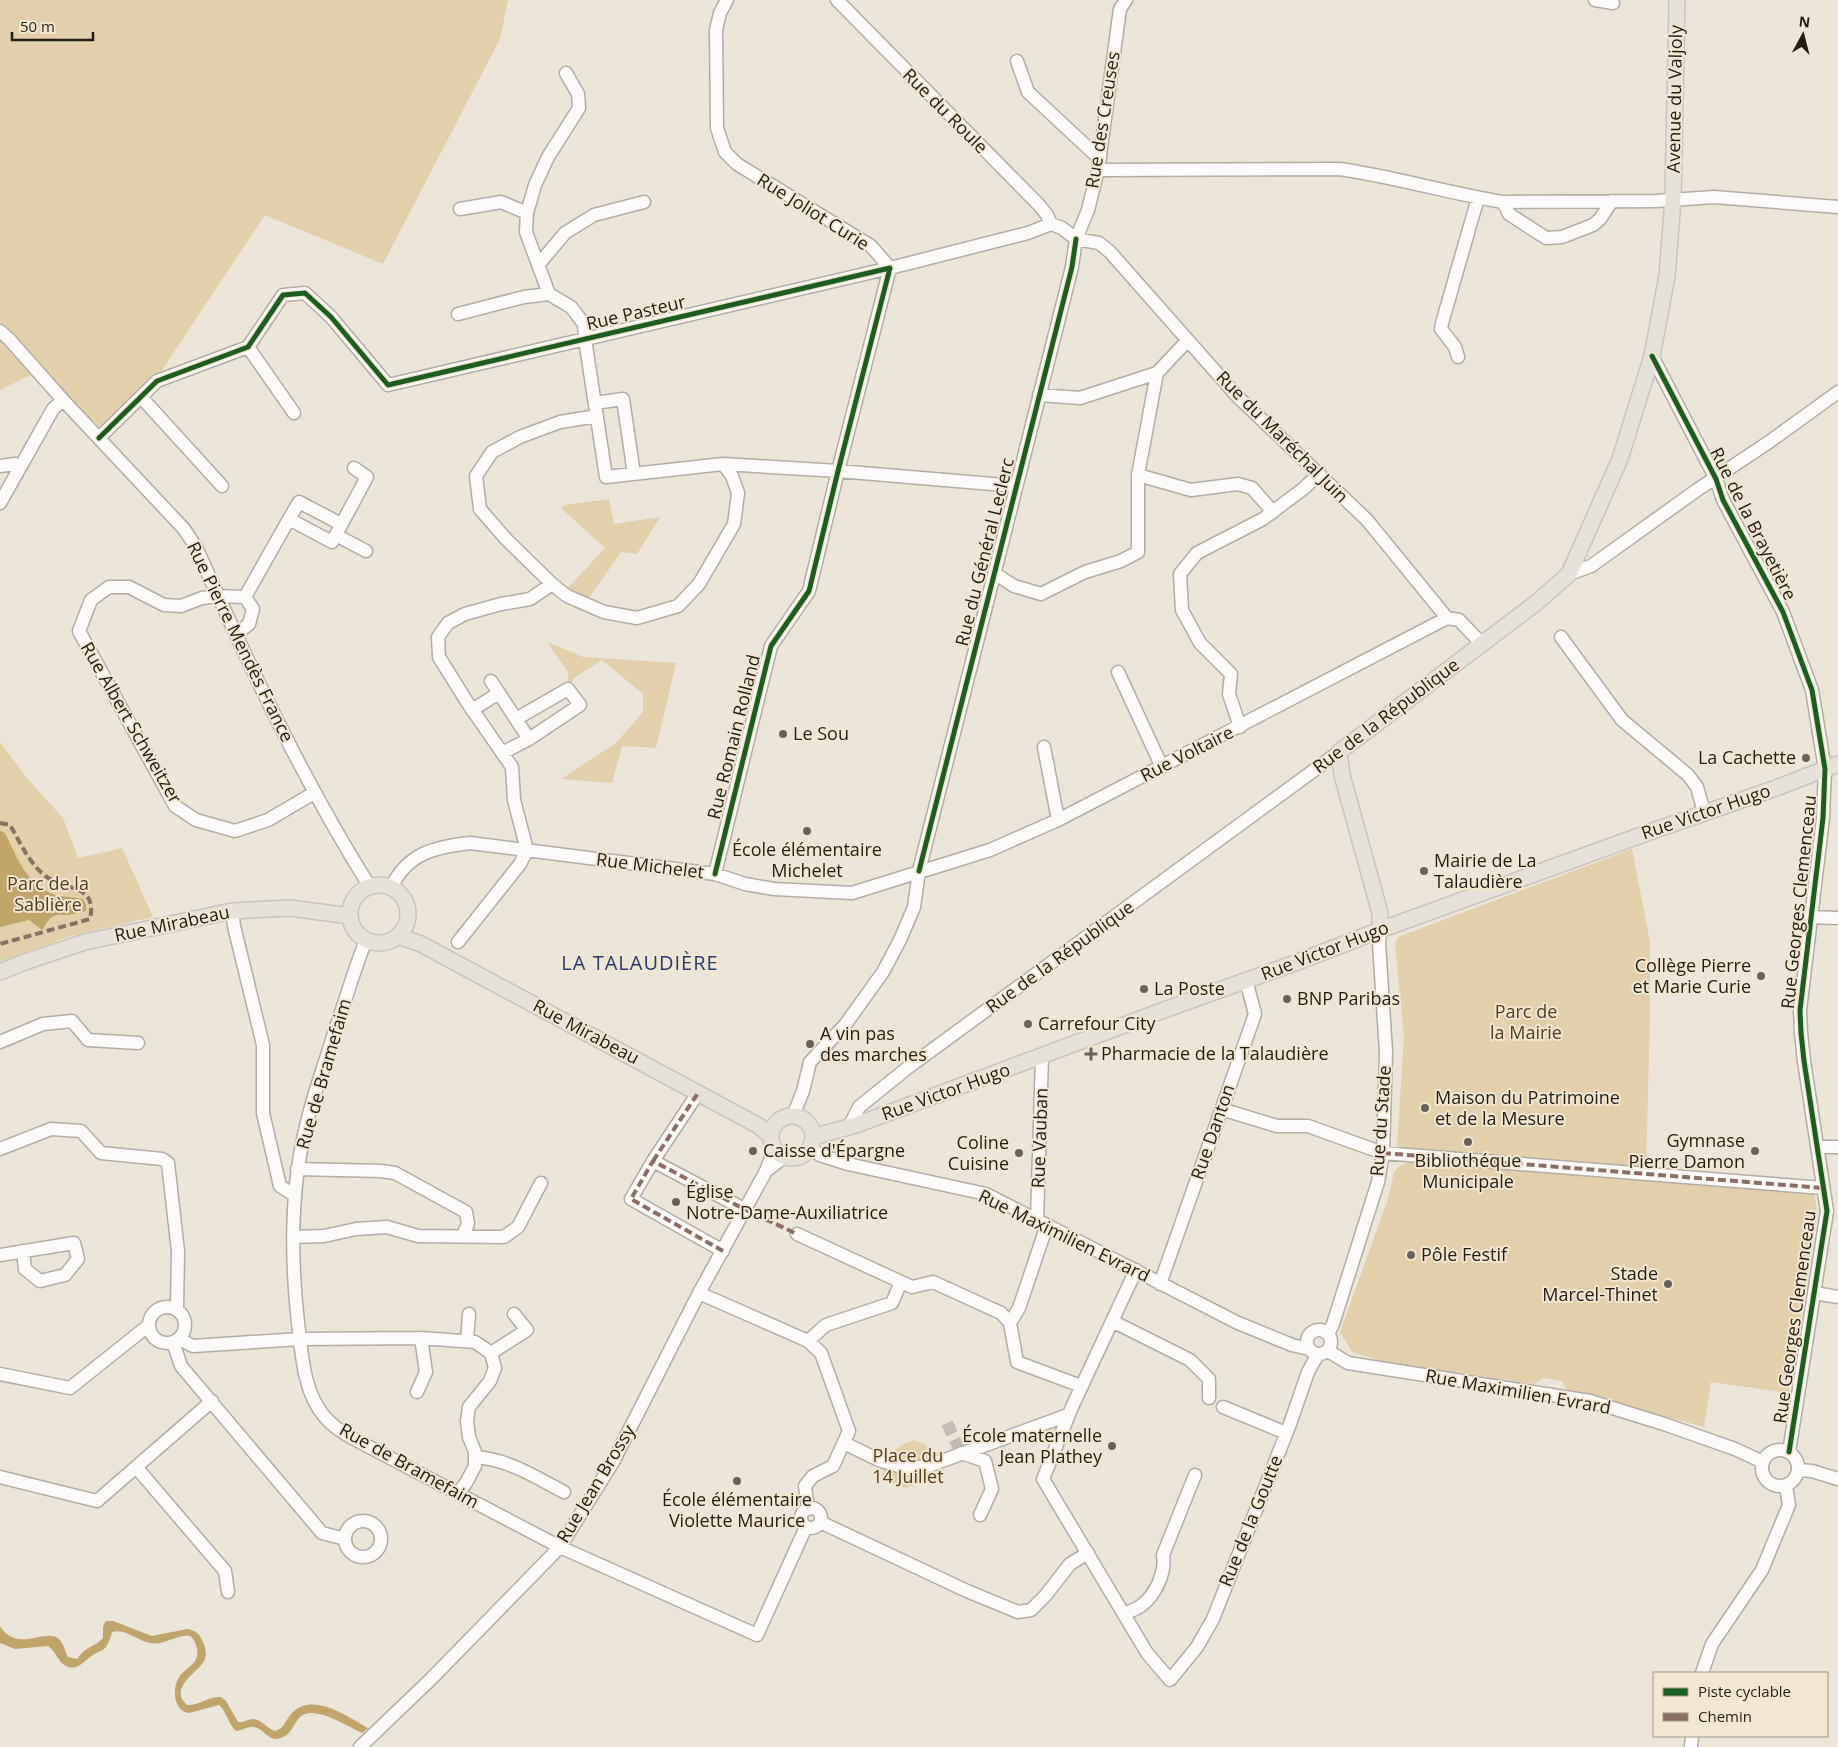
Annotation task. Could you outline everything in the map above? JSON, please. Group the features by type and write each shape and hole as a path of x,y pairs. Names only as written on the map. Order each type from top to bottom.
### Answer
{"main road":[{"name":"Avenue du Valjoly","path":"1673,199 1677,0"},
{"name":"Rue de la République","path":"1339,752 1536,604 1569,574 1620,459 1652,356 1667,276 1673,199"},
{"path":"1339,752 1342,776 1380,913 1380,930"},
{"name":"Rue Victor Hugo","path":"811,1142 1380,930 1831,766"},
{"path":"384,886 391,888 399,893 405,901 408,910 408,920 404,929 391,941 374,943 366,940 355,930 350,916 351,906 361,891 370,887 384,886"},
{"name":"Rue Mirabeau","path":"0,972 85,942 290,908 350,916"},
{"name":"Rue Mirabeau","path":"398,936 421,944 759,1126 776,1147"},
{"path":"793,1116 799,1118 809,1125 811,1142 802,1156 790,1158 776,1147 776,1124 780,1120 793,1116"}],"street":[{"name":"Rue Joliot Curie","path":"727,0 720,13 716,30 717,128 725,152 737,164 871,246 890,268"},
{"path":"827,0 839,3"},
{"name":"Rue des Creuses","path":"1076,240 1088,210 1100,159 1120,9 1126,0"},
{"path":"1595,0 1613,3"},
{"name":"Rue du Roule","path":"839,3 1039,205 1051,224"},
{"path":"1017,61 1028,92 1100,159 1340,169 1374,174 1502,202 1656,201 1714,197 1838,207"},
{"path":"549,294 526,232 527,213 535,185 548,157 579,108 578,94 566,73"},
{"path":"1458,357 1455,348 1442,329 1442,323 1478,198"},
{"path":"1502,202 1509,214 1546,238 1562,237 1593,225 1600,220 1612,201"},
{"path":"460,209 501,202 527,213"},
{"path":"539,264 564,233 594,215 644,202"},
{"path":"890,268 1028,233 1051,224 1062,228 1076,240"},
{"name":"Rue du Maréchal Juin","path":"1076,240 1099,243 1110,252 1238,397 1367,520 1447,618 1459,620 1482,644"},
{"name":"Rue du Général Leclerc","path":"793,1116 803,1091 810,1062 845,1025 883,972 900,940 914,907 919,871 1072,267 1076,240"},
{"name":"Rue Pasteur","path":"248,347 283,295 305,293 331,317 388,385 890,268"},
{"name":"Rue Romain Rolland","path":"715,874 771,646 809,590 890,268"},
{"path":"458,314 524,297 549,294 571,307 584,324 606,477 723,464 838,471 1016,486"},
{"name":"Rue Pierre Mendès France","path":"0,331 184,529 196,547 274,715 314,793 345,848 370,887"},
{"path":"1039,395 1080,398 1158,373 1188,340"},
{"path":"99,438 157,381 248,347 294,412"},
{"name":"Rue de la Brayetière","path":"1652,356 1716,479 1723,500 1783,612 1812,690 1831,766"},
{"path":"994,573 1014,586 1041,594 1085,572 1121,561 1138,552 1138,474 1158,373"},
{"path":"1569,574 1591,566 1838,392"},
{"path":"140,397 222,486"},
{"path":"634,474 623,399 520,437 492,452 476,476 480,509 506,540 552,584 567,596 604,612 637,618 678,606 699,584 734,524 738,493 732,476 723,464"},
{"path":"0,503 53,409 63,400"},
{"path":"0,466 15,464 20,467"},
{"path":"289,519 332,542 368,476 354,468"},
{"path":"1138,474 1192,490 1238,484 1252,488 1273,512"},
{"path":"1240,727 1229,694 1231,674 1200,643 1182,610 1180,574 1197,553 1232,536 1273,512 1318,475"},
{"path":"236,634 249,624 253,609 245,597 299,502 366,551"},
{"path":"458,942 520,864 526,850 514,800 512,767 472,710 439,657 438,637 448,623 465,614 501,604 530,600 552,584"},
{"name":"Rue Albert Schweitzer","path":"245,597 218,596 202,598 181,606 164,605 129,587 108,587 91,600 79,631 175,806 196,820 235,831 268,820 314,793"},
{"name":"Rue Voltaire","path":"919,871 990,850 1058,820 1447,618"},
{"path":"1561,637 1622,720 1688,776 1697,787 1704,812"},
{"path":"1118,672 1162,767"},
{"path":"491,681 529,739"},
{"path":"502,753 529,739 580,705 568,689 516,719"},
{"path":"472,710 499,693"},
{"path":"1044,747 1058,820"},
{"name":"Rue de la République","path":"852,1126 859,1107 906,1069 1339,752"},
{"name":"Rue Georges Clemenceau","path":"1789,1452 1815,1294 1826,1211 1800,1033 1800,1010 1825,788 1831,766"},
{"name":"Rue Michelet","path":"391,888 396,877 419,855 442,846 470,843 715,874 745,884 774,889 852,893 919,871"},
{"path":"1810,917 1838,918"},
{"path":"233,918 263,1045 263,1114 280,1186 294,1195"},
{"name":"Rue du Stade","path":"1328,1334 1333,1324 1378,1182 1383,1154 1386,1052 1379,943 1380,930"},
{"name":"Rue de Bramefaim","path":"366,940 311,1104 297,1169 294,1195 293,1269 300,1338 307,1383 314,1401 324,1416 338,1429 354,1439 560,1547 757,1635 806,1527"},
{"name":"Rue Danton","path":"1160,1284 1255,1014 1246,980"},
{"path":"0,1042 43,1024 72,1021 88,1040 138,1043"},
{"name":"Rue Vauban","path":"1010,1323 1019,1308 1042,1222 1042,1056"},
{"path":"698,1093 653,1160 631,1199 723,1251"},
{"path":"1222,1109 1277,1126 1308,1126 1383,1154 1823,1188"},
{"path":"0,1149 51,1129 81,1131 101,1153 162,1159 168,1163 178,1251 177,1310"},
{"name":"Rue Maximilien Evrard","path":"811,1142 820,1155 848,1164 986,1194 1238,1323 1348,1363 1590,1401 1735,1449 1763,1462"},
{"name":"Rue Jean Brossy","path":"360,1747 431,1679 560,1547 613,1462 699,1293 766,1172 776,1147"},
{"path":"1818,1148 1838,1147"},
{"path":"653,1160 746,1210"},
{"path":"297,1169 395,1172 466,1212 468,1224 463,1235"},
{"path":"293,1237 324,1236 356,1229 387,1227 418,1236 463,1235 504,1237 518,1227 541,1183"},
{"path":"797,1234 912,1288 933,1282 1001,1313 1010,1323 1017,1362 1082,1386"},
{"path":"0,1255 23,1251"},
{"path":"1136,1270 1068,1415 1043,1479 1124,1614 1141,1606 1153,1595 1165,1564 1163,1555 1195,1475"},
{"path":"808,1341 826,1325 892,1303 900,1282"},
{"path":"699,1293 808,1341 820,1353 849,1431 834,1466 813,1476 805,1486 808,1509"},
{"path":"1815,1294 1838,1297"},
{"path":"176,1340 185,1330 184,1318 177,1310 168,1306 158,1309 151,1315 149,1325 152,1336 162,1342 176,1340 194,1346 300,1338 421,1338 475,1342 491,1353 495,1368 490,1381 469,1407 467,1421 469,1437 475,1452 475,1466 466,1483 458,1492"},
{"path":"467,1341 469,1314"},
{"path":"491,1353 527,1330 514,1314"},
{"path":"1112,1321 1190,1360 1209,1379 1209,1398"},
{"path":"0,1374 70,1388 149,1325"},
{"path":"1321,1330 1328,1334 1331,1344 1318,1351 1308,1341 1313,1332 1321,1330"},
{"path":"417,1392 426,1372 421,1338"},
{"path":"176,1340 181,1366 322,1533 345,1539"},
{"name":"Rue de la Goutte","path":"1124,1614 1148,1653 1170,1680 1197,1647 1213,1619 1308,1372 1318,1351"},
{"path":"0,1477 97,1501 212,1401"},
{"path":"1223,1407 1286,1433"},
{"path":"844,1443 881,1461 909,1469 931,1465 1068,1415"},
{"path":"1777,1450 1789,1452 1798,1463 1797,1477 1786,1486 1779,1487 1767,1481 1763,1475 1763,1462 1771,1452 1777,1450"},
{"path":"961,1453 985,1461 992,1489 980,1515"},
{"path":"475,1457 491,1458 516,1467 564,1492"},
{"path":"136,1467 225,1571 228,1592"},
{"path":"1799,1470 1812,1471 1838,1479"},
{"path":"1702,1672 1712,1644 1762,1570 1789,1505 1786,1486"},
{"path":"808,1509 816,1510 820,1516 820,1522 815,1527 806,1527 801,1519 802,1514 808,1509"},
{"path":"820,1522 967,1591 1018,1612 1031,1610 1045,1596 1070,1564 1088,1554"}],"green space":[{"path":"0,0 508,0 500,39 383,264 265,215 162,370 101,427 33,374 0,390"},
{"path":"609,499 614,524 660,517 637,554 621,552 589,598 568,588 605,548 561,508 565,505"},
{"path":"547,642 583,657 676,663 656,748 622,746 612,783 561,779 616,743 643,712 643,694 602,660 574,678 568,689 568,672"},
{"name":"Parc de la Sablière","path":"0,742 26,777 63,818 78,858 122,848 153,917 71,936 0,962"},
{"name":"Parc de la Mairie","path":"1632,849 1650,942 1646,1168 1441,1154 1397,1146 1404,1037 1395,944 1398,937"},
{"path":"1411,1161 1814,1191 1817,1213 1789,1393 1711,1382 1704,1427 1568,1391 1562,1381 1543,1378 1535,1384 1382,1361 1352,1352 1340,1332 1388,1199 1394,1172 1400,1166"},
{"name":"Place du 14 Juillet","path":"913,1440 925,1444 937,1466 929,1471 920,1483 905,1488 888,1482 882,1474 890,1457 901,1446"}],"shaded area":[{"path":"0,831 5,833 24,870 37,884 55,895 83,899 86,911 54,916 43,929 29,920 0,927"},
{"path":"106,1621 113,1621 152,1636 187,1629 198,1634 204,1644 206,1657 183,1686 182,1698 187,1705 221,1697 226,1701 238,1722 254,1719 275,1731 281,1728 291,1714 301,1706 321,1705 331,1708 368,1728 362,1733 330,1717 312,1713 305,1714 299,1718 292,1730 284,1737 273,1739 254,1727 236,1731 219,1705 189,1713 184,1711 177,1704 175,1687 179,1677 192,1665 196,1658 196,1645 190,1636 165,1642 150,1643 127,1633 112,1632 105,1648 74,1668 63,1664 48,1646 15,1649 0,1643 0,1626 7,1634 15,1638 31,1639 53,1636 61,1641 68,1657 77,1659 84,1651 97,1644 103,1638 103,1626"}],"tunnel":[{"path":"947,1423 961,1453"}],"marked path":[{"path":"0,823 10,825 29,857 43,874 51,880 84,893 89,899 91,907 90,919 0,944"},
{"path":"653,1161 698,1093"},
{"path":"1383,1153 1823,1188"},
{"path":"723,1251 631,1199 653,1161 746,1210 797,1234"}],"cycle path":[{"path":"919,871 1072,267 1076,239"},
{"path":"99,438 157,381 248,347 283,295 305,293 331,317 388,385 890,268 809,591 771,646 715,874"},
{"path":"1652,356 1716,479 1723,500 1783,612 1812,690 1825,769 1823,818 1800,1010 1804,1061 1827,1211 1789,1452"}],"place":[{"name":"Le Sou","path":"783,734"},
{"name":"La Cachette","path":"1806,758"},
{"name":"École élémentaire Michelet","path":"807,831"},
{"name":"Mairie de La Talaudière","path":"1424,871"},
{"name":"Collège Pierre et Marie Curie","path":"1761,976"},
{"name":"La Poste","path":"1144,989"},
{"name":"BNP Paribas","path":"1287,999"},
{"name":"Carrefour City","path":"1028,1024"},
{"name":"A vin pas des marches","path":"810,1044"},
{"name":"Pharmacie de la Talaudière","path":"1091,1054"},
{"name":"Maison du Patrimoine et de la Mesure","path":"1425,1108"},
{"name":"Bibliothéque Municipale","path":"1468,1142"},
{"name":"Caisse d'Épargne","path":"753,1151"},
{"name":"Gymnase Pierre Damon","path":"1755,1151"},
{"name":"Coline Cuisine","path":"1019,1153"},
{"name":"Église Notre-Dame-Auxiliatrice","path":"676,1202"},
{"name":"Pôle Festif","path":"1411,1255"},
{"name":"Stade Marcel-Thinet","path":"1668,1284"},
{"name":"École maternelle Jean Plathey","path":"1112,1446"},
{"name":"École élémentaire Violette Maurice","path":"737,1481"}],"district":[{"name":"LA TALAUDIÈRE","path":"640,963"}]}
